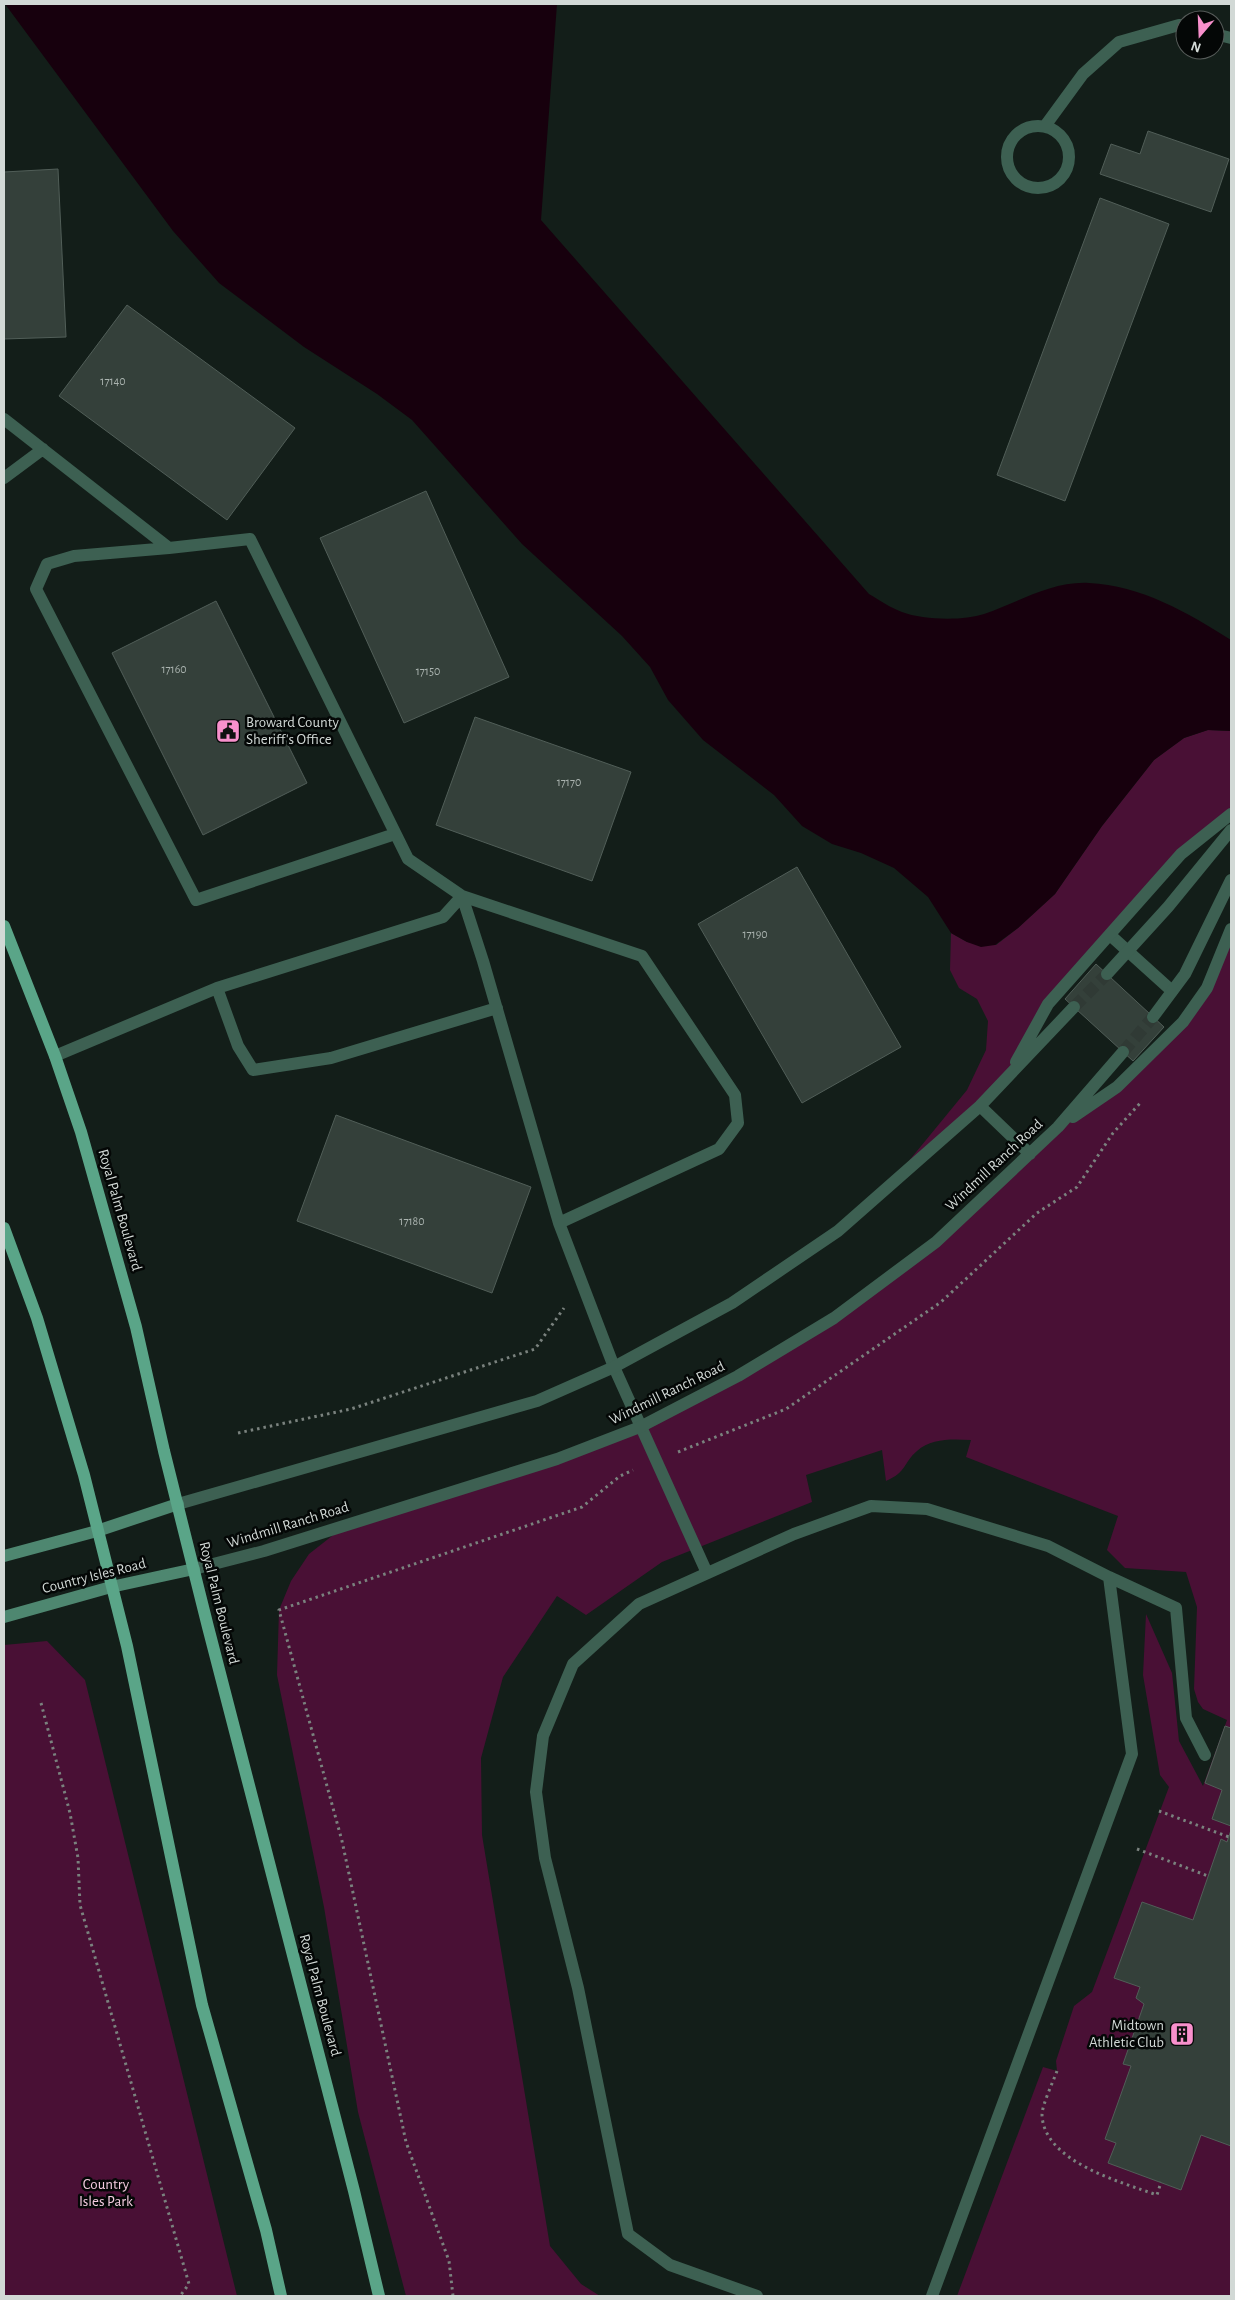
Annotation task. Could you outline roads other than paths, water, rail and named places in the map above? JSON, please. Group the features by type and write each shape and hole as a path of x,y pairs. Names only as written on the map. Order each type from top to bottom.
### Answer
{"main road":[{"name":"Royal Palm Boulevard","path":"4,926 55,1056 80,1132 133,1317 194,1569 354,2191 379,2296"},
{"path":"4,1228 58,1385 127,1646 202,2005 266,2230 281,2296"}],"street":[{"path":"1045,126 1083,74 1119,42 1175,26"},
{"path":"1033,126 1045,126 1056,131 1064,140 1069,152 1069,164 1064,175 1055,184 1043,188 1031,187 1020,182 1011,174 1007,162 1007,150 1012,138 1021,130 1033,126"},
{"path":"4,419 169,548"},
{"path":"4,478 43,450"},
{"path":"395,834 196,900 36,589 47,564 74,556 250,539 408,859 462,896 642,956 735,1095 738,1123 719,1149 559,1223"},
{"path":"1007,1078 1048,1004 1181,854 1231,814"},
{"path":"1107,974 1168,907 1231,830"},
{"path":"1153,1017 1185,974 1231,880"},
{"path":"55,1056 217,988 443,917 462,896"},
{"path":"462,896 497,1008 559,1223 614,1367 707,1572"},
{"name":"Windmill Ranch Road","path":"1058,1127 1117,1087 1183,1022 1207,988 1231,929"},
{"path":"1110,935 1172,991"},
{"path":"217,988 238,1046 253,1070 331,1058 497,1008"},
{"path":"4,1556 97,1531 178,1504 537,1401 614,1367 732,1303 838,1231 980,1106 1074,1007"},
{"name":"Windmill Ranch Road","path":"194,1569 264,1551 558,1459 640,1427 738,1376 834,1318 936,1242 1058,1127 1123,1052"},
{"path":"980,1106 1030,1154"},
{"path":"757,2296 670,2265 628,2234 578,1988 544,1858 536,1792 543,1736 573,1664 640,1604 707,1572 794,1534 872,1506 927,1509 1048,1546 1108,1577 1176,1608 1186,1718 1205,1755"},
{"name":"Country Isles Road","path":"4,1617 111,1587 194,1569"},
{"path":"932,2296 1132,1754 1108,1577"}],"tunnel":[{"path":"1074,1007 1107,974"},
{"path":"1123,1052 1153,1017"}],"place":[{"name":"Broward County Sheriff's Office","path":"228,731"},
{"name":"Midtown Athletic Club","path":"1182,2034"}],"park label":[{"name":"Country Isles Park","path":"106,2192"}]}
